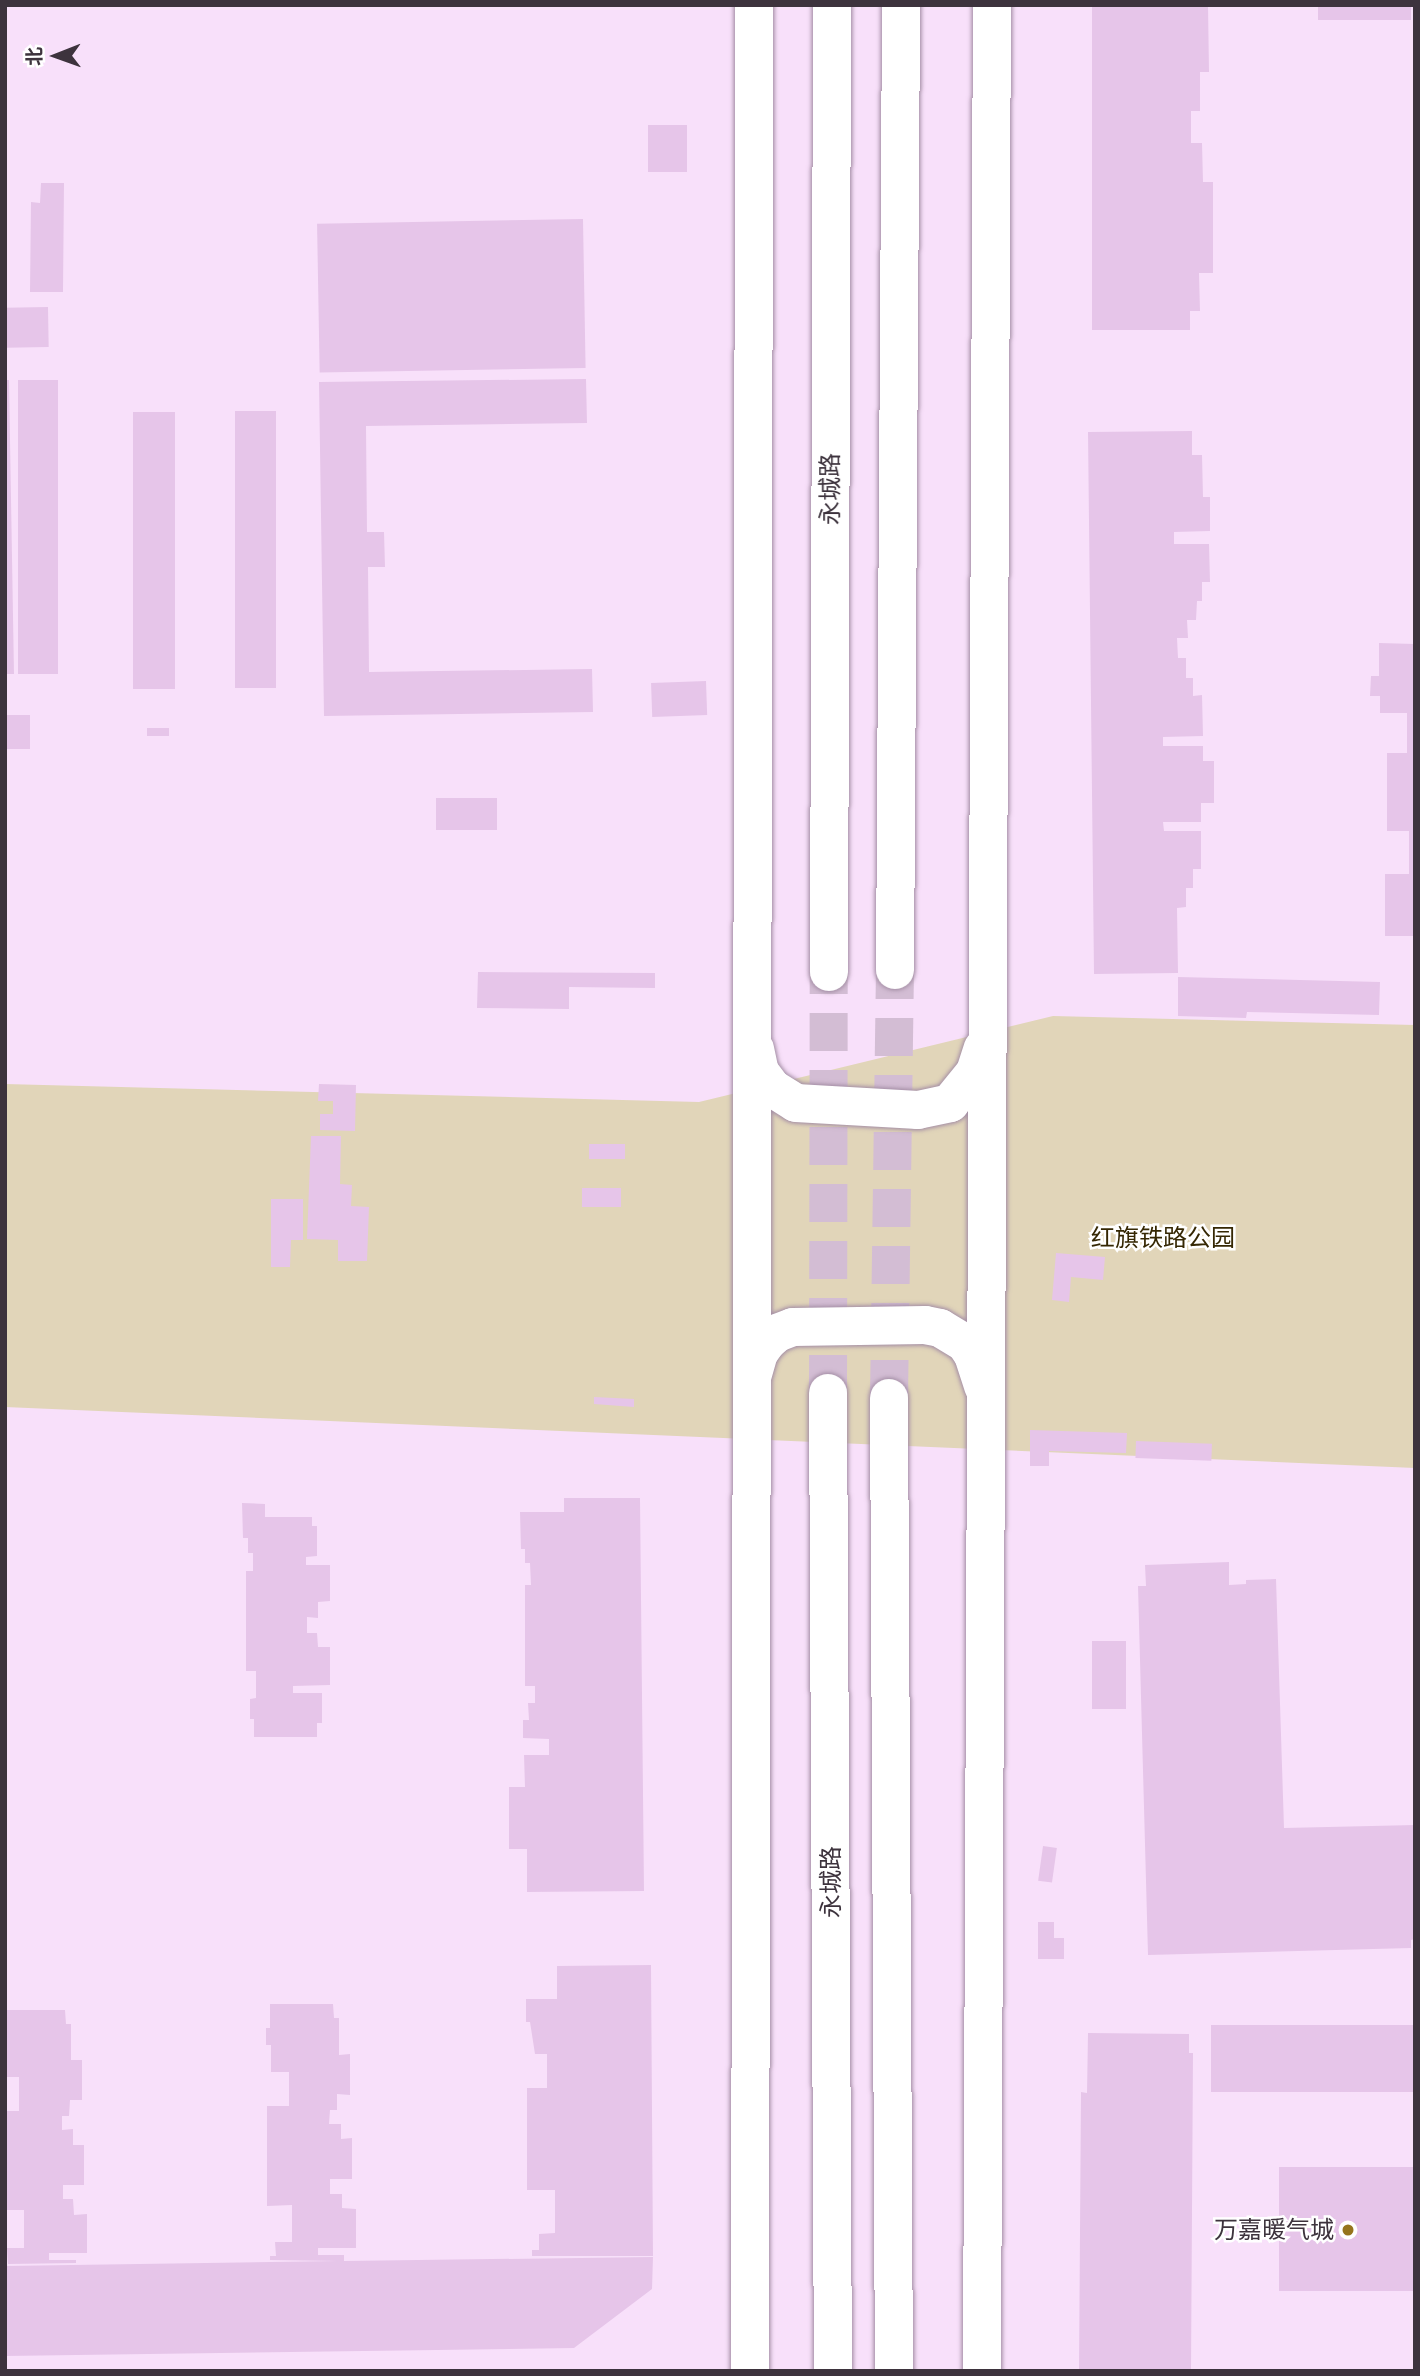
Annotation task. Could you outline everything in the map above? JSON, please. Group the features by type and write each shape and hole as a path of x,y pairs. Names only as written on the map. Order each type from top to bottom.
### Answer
{"main road":[{"path":"750,2371 754,5"},
{"name":"永城路","path":"829,972 832,5"},
{"path":"895,970 901,5"},
{"path":"982,2371 992,5"},
{"path":"752,1036 760,1072 782,1097 817,1107 918,1110 950,1103 961,1092 975,1072 988,1026"},
{"path":"752,1383 754,1366 767,1342 777,1333 793,1327 925,1325 940,1328 965,1343 980,1373 986,1404"},
{"name":"永城路","path":"828,1393 833,2371"},
{"path":"889,1398 894,2371"}],"green space":[{"name":"红旗铁路公园","path":"1053,1016 1415,1025 1415,1468 5,1407 5,1084 699,1102"}],"building":[{"path":"1092,5 1208,5 1209,72 1200,72 1200,111 1191,111 1191,143 1202,143 1203,182 1213,182 1213,273 1199,273 1200,311 1190,311 1190,330 1092,330"},
{"path":"1318,5 1411,5 1411,20 1318,20"},
{"path":"648,125 687,125 687,172 648,172"},
{"path":"41,183 64,183 63,292 30,292 31,202 40,203"},
{"path":"583,219 586,368 320,373 317,224"},
{"path":"48,307 49,347 6,348 5,308"},
{"path":"586,379 587,423 366,426 367,532 384,532 385,567 368,567 369,672 592,669 593,712 324,716 319,382"},
{"path":"5,380 9,380 14,674 5,674"},
{"path":"18,380 58,380 58,674 18,674"},
{"path":"235,411 276,411 276,688 235,688"},
{"path":"133,412 175,412 175,689 133,689"},
{"path":"1192,431 1192,455 1202,455 1203,497 1210,497 1210,531 1174,532 1174,544 1209,544 1210,582 1202,582 1202,601 1197,601 1196,620 1187,620 1188,638 1177,638 1178,658 1186,658 1186,678 1193,678 1193,696 1202,695 1203,736 1163,737 1163,746 1203,746 1203,761 1214,761 1214,803 1201,803 1201,822 1163,822 1164,831 1201,831 1201,869 1193,869 1193,888 1186,888 1186,907 1177,908 1178,973 1094,974 1088,432"},
{"path":"1379,643 1415,644 1415,936 1385,936 1385,874 1409,874 1409,831 1387,831 1387,753 1407,753 1407,713 1380,713 1380,696 1370,696 1371,676 1379,676"},
{"path":"706,681 707,715 652,717 651,683"},
{"path":"5,715 30,715 30,749 5,749"},
{"path":"147,728 169,728 169,736 147,736"},
{"path":"436,798 497,798 497,830 436,830"},
{"path":"478,972 655,973 655,988 569,987 569,1009 477,1008"},
{"path":"1178,977 1380,982 1379,1015 1247,1012 1246,1018 1178,1016"},
{"path":"319,1084 356,1085 355,1131 320,1130 320,1114 333,1114 333,1101 318,1101"},
{"path":"311,1136 341,1136 340,1184 352,1185 351,1206 369,1207 367,1261 338,1261 338,1240 307,1239"},
{"path":"589,1144 625,1144 625,1159 589,1159"},
{"path":"582,1188 621,1188 621,1207 582,1207"},
{"path":"271,1199 303,1199 303,1240 291,1240 290,1267 271,1267"},
{"path":"1056,1253 1105,1257 1103,1280 1071,1277 1069,1302 1052,1300"},
{"path":"594,1397 634,1399 634,1407 594,1404"},
{"path":"1030,1430 1127,1433 1126,1453 1049,1451 1049,1466 1030,1466"},
{"path":"1136,1441 1212,1444 1211,1461 1135,1458"},
{"path":"564,1498 640,1498 644,1891 527,1892 527,1849 509,1849 509,1787 525,1787 524,1755 549,1755 549,1739 523,1738 523,1720 529,1720 528,1703 535,1703 535,1686 525,1686 525,1585 531,1585 530,1563 525,1563 525,1549 521,1549 520,1512 564,1512"},
{"path":"242,1503 265,1504 265,1517 312,1517 312,1526 317,1526 317,1556 306,1557 306,1565 330,1565 330,1601 318,1602 318,1618 307,1617 307,1633 317,1633 318,1647 330,1647 330,1685 293,1686 293,1693 322,1693 322,1723 317,1723 317,1737 254,1737 250,1699 256,1698 256,1671 246,1671 246,1571 253,1571 253,1553 248,1553 248,1538 243,1538"},
{"path":"1229,1562 1229,1585 1246,1584 1246,1580 1276,1579 1284,1828 1415,1825 1415,1939 1411,1940 1411,1948 1148,1955 1138,1586 1146,1586 1145,1565"},
{"path":"1092,1641 1126,1641 1126,1709 1092,1709"},
{"path":"1043,1846 1057,1848 1052,1883 1038,1881"},
{"path":"1038,1922 1054,1922 1054,1938 1064,1938 1064,1959 1038,1959"},
{"path":"651,1965 653,2256 532,2256 532,2250 539,2250 539,2234 555,2233 555,2190 527,2190 527,2088 547,2088 547,2054 535,2054 530,2022 526,2022 526,1999 557,1999 557,1966"},
{"path":"270,2004 333,2004 334,2018 339,2018 339,2055 350,2054 350,2095 337,2094 337,2110 330,2110 329,2124 341,2124 341,2139 352,2138 352,2179 330,2179 330,2194 342,2194 342,2208 356,2209 356,2248 318,2248 318,2255 344,2255 344,2261 653,2257 652,2289 574,2348 5,2356 5,2266 338,2261 270,2260 270,2256 276,2256 275,2242 292,2242 292,2205 267,2206 267,2106 289,2106 289,2072 271,2072 271,2045 266,2045 266,2028 270,2028"},
{"path":"5,2010 65,2010 66,2024 71,2024 71,2060 82,2060 82,2100 70,2100 69,2116 62,2116 62,2130 73,2129 73,2145 84,2145 84,2185 63,2185 63,2199 73,2199 74,2215 87,2214 87,2253 49,2253 49,2260 76,2260 76,2263 8,2264 7,2248 24,2248 24,2210 5,2210 5,2111 19,2111 19,2077 5,2077"},
{"path":"1211,2025 1415,2025 1415,2092 1211,2092"},
{"path":"1088,2033 1189,2034 1189,2053 1193,2053 1191,2371 1079,2371 1081,2092 1087,2093"},
{"name":"万嘉暖气城","path":"1279,2167 1415,2167 1415,2291 1279,2291"}],"tunnel":[{"path":"889,1398 895,970"},
{"path":"828,1393 829,972"}],"place":[{"name":"万嘉暖气城","path":"1348,2230"}]}
